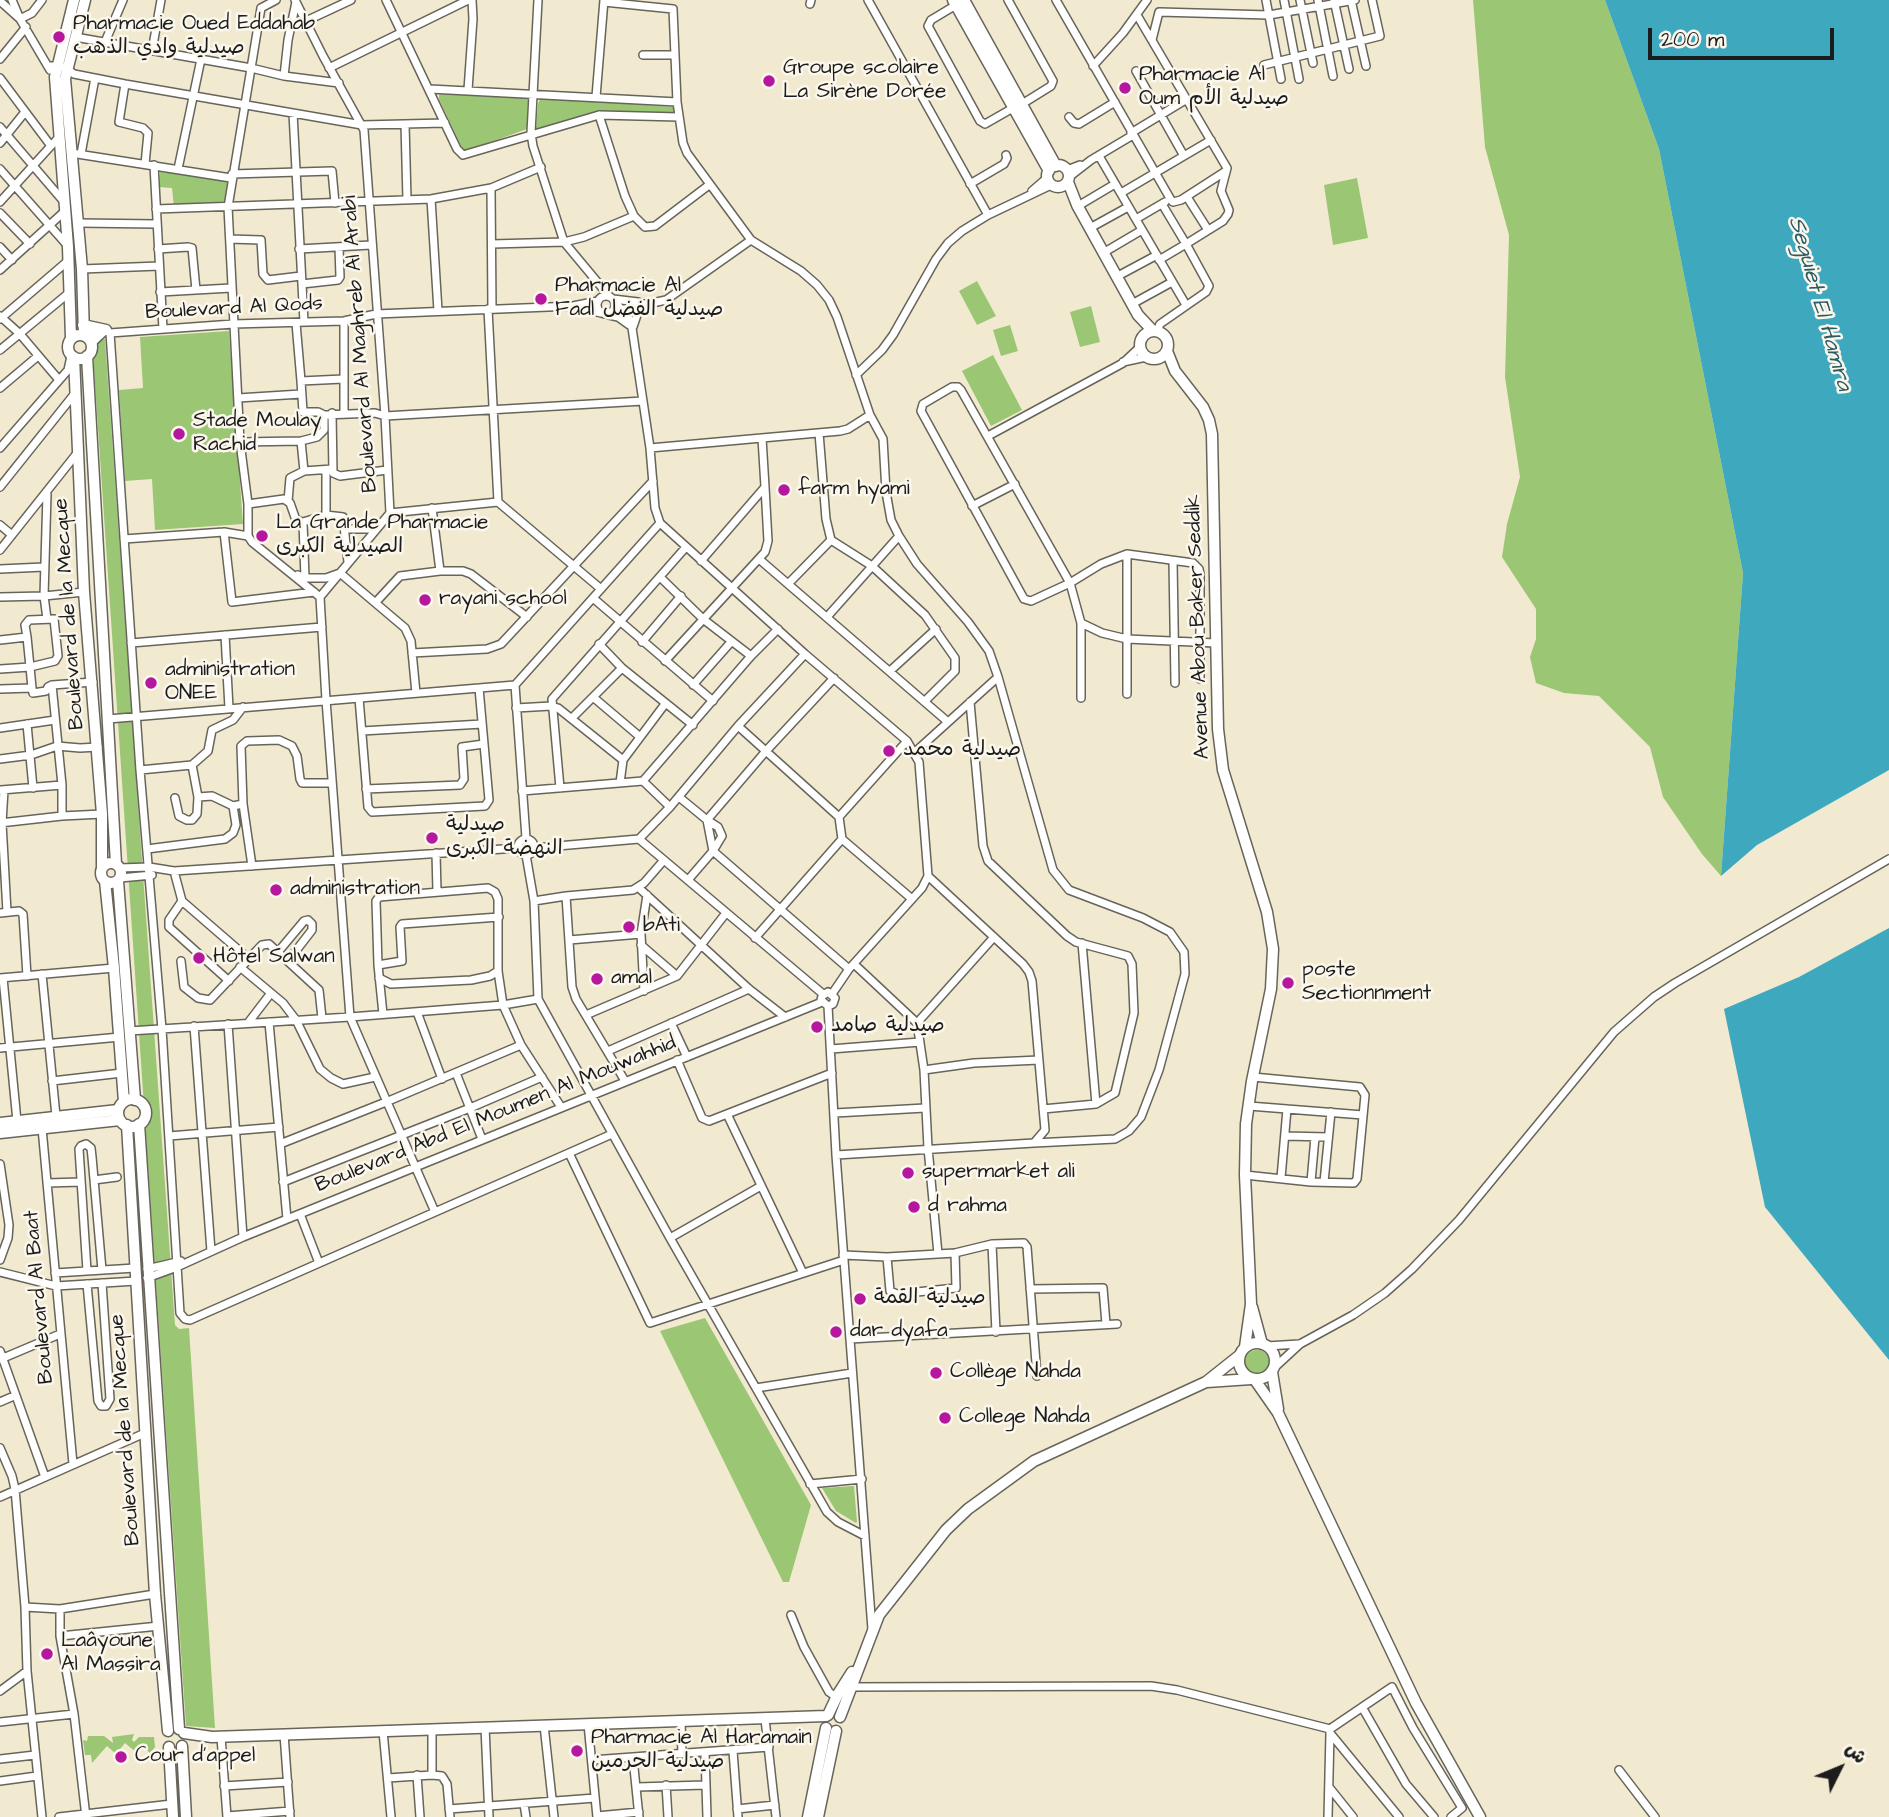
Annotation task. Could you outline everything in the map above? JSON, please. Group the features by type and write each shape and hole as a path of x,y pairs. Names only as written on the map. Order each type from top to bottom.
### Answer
{"main road":[{"path":"74,0 61,72 59,137 69,260 71,338 68,346 73,356 81,358 91,351 86,335 76,153 61,72 75,37 85,0"},
{"path":"960,1 1018,106 1052,177 1077,206 1132,304 1138,316 1141,342 1151,359 1165,356 1167,339 1138,316"},
{"path":"1052,177 1068,176"},
{"path":"1052,177 1068,176"},
{"path":"1068,176 1077,206"},
{"path":"1141,342 1155,331"},
{"path":"71,338 107,332"},
{"name":"Avenue Abou Baker Seddik","path":"1167,351 1175,370 1203,407 1212,434 1216,643 1223,770 1267,912 1273,949 1267,1018 1249,1106 1245,1175 1251,1304 1242,1351"},
{"name":"Boulevard de la Mecque","path":"73,356 84,592 102,814 102,868"},
{"name":"Boulevard de la Mecque","path":"87,356 119,873 124,1034 122,1114 136,1281 155,1594 179,1737"},
{"name":"Avenue Abou Baker Seddik","path":"1151,359 1175,370"},
{"path":"110,863 119,873 113,884 104,881 101,874 102,868 110,863"},
{"name":"Boulevard de la Mecque","path":"104,881 114,968 135,1100 145,1108 145,1118 139,1124 147,1273 186,1817"},
{"path":"0,1133 122,1114 135,1100"},
{"path":"0,1123 56,1116 122,1114 139,1124"},
{"name":"Avenue Abou Baker Seddik","path":"1251,1304 1264,1345"},
{"path":"778,1718 829,1729 841,1725 840,1717 850,1687 879,1615 946,1530 968,1509 1034,1461 1206,1382 1253,1343 1264,1345 1274,1355 1278,1413"},
{"path":"1242,1351 1241,1370 1254,1379 1278,1413 1416,1703 1480,1817"},
{"path":"1206,1382 1268,1377 1273,1370"},
{"path":"818,1817 829,1729 824,1721 836,1697 859,1664"},
{"path":"173,1817 169,1747 165,1739 836,1714 840,1717"},
{"path":"808,1817 829,1729"},
{"path":"169,1747 174,1749 179,1737"}],"street":[{"path":"12,0 20,19"},
{"path":"20,19 37,9 42,0"},
{"path":"105,43 123,0"},
{"path":"152,51 161,0"},
{"path":"254,0 261,8"},
{"path":"261,8 276,0"},
{"path":"306,21 351,0"},
{"path":"386,0 458,151 463,155 599,115 679,117"},
{"path":"329,68 470,0 473,19 468,90"},
{"path":"538,0 531,133 564,243 621,310 632,328 650,448 655,508 660,523 906,741 915,752 920,769 928,876 912,899 851,966 825,1001"},
{"path":"960,1 931,20 928,26 980,121 985,124 1051,86 1053,81 1008,0"},
{"path":"1056,0 1171,200 1177,202 1187,197 1227,171"},
{"path":"1093,66 1137,15 1146,0"},
{"path":"1266,0 1281,79"},
{"path":"1283,0 1299,79"},
{"path":"1152,40 1159,12 1269,15 1286,12 1301,4 1353,0 1366,66"},
{"path":"1264,65 1380,36 1372,0"},
{"path":"0,1 20,19 61,72 362,125 445,123"},
{"path":"284,76 295,1"},
{"name":"Boulevard Al Maghreb Al Arabi","path":"295,1 362,125 365,138 390,513 340,573 317,594"},
{"path":"596,97 604,1 669,7 675,13 677,102 687,153 751,240 801,271 829,300 870,415 883,439 887,503 899,536 917,564 979,635 989,651 1053,870 1069,890 1143,918 1170,933 1184,952 1185,974 1159,1070 1140,1117 1129,1131 1115,1139 836,1155"},
{"path":"871,1 988,215"},
{"path":"1334,1 1349,69"},
{"path":"1318,3 1333,76"},
{"path":"1301,4 1313,63"},
{"path":"261,8 228,207 240,442 248,504 248,536 317,594 322,627 350,1017 435,1212"},
{"path":"1116,276 1186,244 1223,221 1229,210 1221,191 1227,171 1137,15"},
{"path":"0,59 26,27"},
{"path":"75,37 284,76 339,83"},
{"path":"643,55 675,55"},
{"path":"178,169 201,59"},
{"path":"1136,71 1184,156"},
{"path":"0,78 51,146"},
{"path":"95,78 76,153 232,176 332,171 335,203"},
{"path":"125,84 119,122 143,128 148,133 145,164"},
{"path":"430,89 677,102"},
{"path":"1068,176 1187,99"},
{"path":"1069,117 1079,124 1115,103"},
{"path":"0,143 25,113"},
{"path":"293,113 301,280 303,412 375,413 385,416 643,401"},
{"path":"599,115 625,196 634,216 645,227 651,228 709,185"},
{"path":"405,124 407,200"},
{"path":"0,127 65,207 50,225 0,270"},
{"path":"0,202 59,137"},
{"path":"1121,194 1211,140"},
{"path":"970,184 1004,164 1006,155"},
{"path":"1099,156 1186,305"},
{"path":"154,165 163,329"},
{"path":"156,209 431,199 491,188 541,167"},
{"path":"0,169 68,247"},
{"path":"856,375 882,350 893,335 948,243 962,231 1027,195 1052,177"},
{"path":"1077,206 1115,184"},
{"path":"491,188 490,309 498,502"},
{"path":"1187,197 1208,230"},
{"path":"431,199 438,311"},
{"path":"1136,219 1171,200"},
{"path":"1155,331 1158,326 1206,292 1209,286 1162,204"},
{"path":"1090,228 1128,207"},
{"path":"0,213 30,244"},
{"path":"492,244 564,243 634,216"},
{"path":"78,223 157,224"},
{"path":"1103,253 1142,230"},
{"path":"230,239 261,240 263,274 268,280 338,280 338,247"},
{"path":"591,276 599,300 598,309 606,313 662,301 751,240"},
{"path":"299,250 371,245"},
{"path":"0,247 12,260"},
{"path":"158,249 192,248 196,290"},
{"path":"59,380 20,334 0,318 69,260"},
{"path":"82,269 159,266"},
{"path":"1132,304 1172,282"},
{"path":"160,292 231,288"},
{"path":"0,351 70,292"},
{"path":"573,306 612,299 645,303"},
{"path":"606,313 612,299"},
{"path":"632,328 645,303"},
{"path":"573,306 618,317 632,328"},
{"name":"Boulevard Al Qods","path":"107,332 233,324 344,321 376,314 573,306"},
{"path":"344,321 344,413"},
{"path":"86,335 107,332 180,1263 180,1313 188,1320 612,1134"},
{"path":"988,436 1123,362 1141,342"},
{"path":"0,388 38,356"},
{"path":"0,448 68,370 73,356"},
{"path":"1123,362 1151,359"},
{"path":"301,381 343,379"},
{"path":"1082,698 1081,623 1070,583 988,436 958,387 952,387 921,407 922,415 1027,601 1070,583 1101,564 1127,554 1193,563 1199,569 1200,679"},
{"path":"0,487 76,391"},
{"path":"238,398 301,394"},
{"path":"240,442 301,442 321,434 328,414"},
{"path":"326,515 329,470 328,414"},
{"path":"650,448 848,429 870,415"},
{"path":"819,433 826,519 831,540 872,566 925,615 955,657 957,668 925,701"},
{"path":"665,662 765,552 768,541 762,438"},
{"path":"301,442 304,471"},
{"path":"0,550 79,452"},
{"path":"348,563 343,517 326,515 303,522 296,520 288,501 290,478 304,471 329,470 340,477 387,470"},
{"path":"412,653 496,648 653,481"},
{"path":"972,506 1015,484"},
{"path":"701,561 765,487"},
{"path":"47,494 44,567 47,619"},
{"path":"248,504 284,499 288,501"},
{"path":"390,513 498,502 601,589"},
{"path":"432,508 440,571"},
{"path":"303,522 304,578"},
{"path":"108,719 515,685 660,523"},
{"path":"0,525 12,535"},
{"path":"345,529 376,528"},
{"path":"124,539 224,532 248,536"},
{"path":"224,532 232,602 317,594"},
{"path":"827,617 899,536"},
{"path":"788,584 831,540"},
{"path":"560,788 551,706 556,692 686,547"},
{"path":"1127,554 1127,694"},
{"path":"759,559 948,722"},
{"path":"1173,561 1175,683"},
{"path":"0,569 44,567"},
{"path":"289,571 304,578 326,578 340,573 405,628 411,641 416,693"},
{"path":"376,602 400,576 463,571 471,574 527,617"},
{"path":"660,578 703,619 751,656"},
{"path":"0,597 84,592"},
{"path":"642,642 681,596"},
{"path":"593,598 713,701"},
{"path":"0,670 30,667 57,659 55,621 52,618 26,622 27,638 30,667 32,688 33,693 46,691 52,685 93,682"},
{"path":"1081,623 1102,633 1127,639 1216,643"},
{"path":"131,643 322,627"},
{"path":"522,791 643,781 751,656 778,629"},
{"path":"890,671 936,629"},
{"path":"225,635 229,708"},
{"path":"0,640 27,638"},
{"path":"693,685 731,642"},
{"path":"599,644 622,668 693,725"},
{"path":"534,848 639,839 805,654"},
{"path":"572,718 622,668"},
{"path":"915,752 998,677"},
{"path":"706,820 834,678"},
{"path":"52,685 62,785 62,816"},
{"path":"515,685 526,838"},
{"path":"0,688 32,688"},
{"path":"359,698 368,807 374,814 485,806 489,800 479,688"},
{"path":"593,697 639,736"},
{"path":"970,702 986,856 1067,936 1128,956 1132,964 1134,1013 1117,1089 1111,1096 1096,1104 1043,1109"},
{"path":"620,783 623,760 665,704"},
{"path":"516,708 551,706 572,718 623,760"},
{"path":"140,770 192,765 208,751 212,730 233,720 243,707"},
{"path":"0,728 55,719"},
{"path":"27,724 33,788"},
{"path":"362,731 482,724"},
{"path":"738,726 839,817 842,839 912,899"},
{"path":"252,866 243,804 241,746 247,741 285,741 297,755 302,783 332,783"},
{"path":"839,817 906,741"},
{"path":"366,789 460,785 464,779 462,747 484,744"},
{"path":"0,759 31,755 57,747 98,747"},
{"path":"175,798 179,816 192,820 197,814 198,797 192,765"},
{"path":"643,781 670,807"},
{"path":"27,976 23,914 19,911 3,912 2,790 62,785"},
{"path":"198,797 212,796 233,806 243,804"},
{"path":"679,797 718,827 722,836 688,880"},
{"path":"147,849 225,839 233,833 236,825 233,806"},
{"path":"1,823 102,814"},
{"path":"526,838 532,840 534,848 526,855 518,848 519,842 526,838"},
{"path":"639,839 825,1001 834,1002 832,994"},
{"path":"755,938 842,839"},
{"path":"119,873 149,867 174,871 518,848"},
{"path":"713,851 779,910 851,966 917,1023 924,1070 938,1254"},
{"path":"436,853 437,892"},
{"path":"526,855 534,901 538,999 670,1238 827,1512 838,1522 865,1536"},
{"path":"1273,1370 1300,1344 1353,1315 1385,1293 1412,1269 1459,1220 1614,1032 1654,997 1889,859"},
{"path":"534,901 639,888 664,860"},
{"path":"119,873 149,876 162,870"},
{"path":"174,871 182,901 248,959"},
{"path":"928,876 1023,964 1032,981 1045,1130 1034,1143"},
{"path":"383,1014 378,965 376,901 379,897 488,888 497,895 498,971 503,1005 521,1045 561,1107"},
{"path":"639,888 749,989 785,1017"},
{"path":"645,991 641,934 647,895"},
{"path":"566,896 572,987 625,1082"},
{"path":"182,901 169,920 169,927 229,981"},
{"path":"586,1015 677,975 726,913"},
{"path":"378,965 402,961 402,924 499,917"},
{"path":"278,951 304,921 308,920 312,930 288,961"},
{"path":"569,940 641,934"},
{"path":"917,1023 994,937"},
{"path":"1082,943 1096,1104"},
{"path":"181,961 184,988 206,1001 214,998 240,967 265,944 278,951 319,990 322,1018"},
{"path":"641,945 677,975"},
{"path":"240,967 283,1003 296,1020 320,1069 331,1078 343,1084 375,1077"},
{"path":"17,1121 2,978 114,968"},
{"path":"379,978 391,984 471,980 490,976 498,971"},
{"path":"42,974 56,1116"},
{"path":"608,1051 749,989"},
{"path":"248,1023 271,993"},
{"path":"0,1048 194,1026 417,1012 503,1005 538,999"},
{"path":"825,1001 831,1049 843,1257 872,1630"},
{"name":"Boulevard Abd El Moumen Al Mouwahhid","path":"147,1273 211,1251 825,1001"},
{"path":"417,1012 442,1079"},
{"path":"269,1022 287,1219"},
{"path":"671,1023 687,1057"},
{"path":"228,1024 243,1237"},
{"path":"194,1026 211,1251"},
{"path":"831,1049 920,1042"},
{"path":"280,1144 521,1045"},
{"path":"677,1060 702,1118 709,1121 832,1073"},
{"path":"924,1070 974,1063 1039,1060"},
{"path":"52,1081 122,1073"},
{"path":"456,1073 482,1139"},
{"path":"283,1182 542,1077"},
{"path":"1245,1175 1311,1182 1356,1182 1365,1095 1360,1087 1253,1077"},
{"path":"1249,1106 1363,1115"},
{"path":"835,1114 925,1108"},
{"path":"1282,1178 1287,1109"},
{"path":"1324,1182 1331,1112"},
{"path":"727,1114 803,1273"},
{"path":"169,1136 279,1127"},
{"name":"Boulevard Al Baat","path":"42,1128 73,1464"},
{"path":"1285,1136 1328,1137"},
{"path":"1311,1182 1315,1137"},
{"path":"87,1271 79,1149 83,1144 91,1148 102,1270"},
{"path":"569,1153 650,1323 803,1273 843,1257 955,1253 992,1244 1024,1243 1027,1247 1037,1376"},
{"path":"0,1170 3,1207 9,1225 8,1238 0,1260"},
{"path":"94,1180 117,1177"},
{"path":"47,1183 81,1182"},
{"path":"670,1238 761,1186"},
{"path":"300,1214 319,1263"},
{"path":"992,1244 996,1332"},
{"path":"887,1257 890,1291 897,1294 956,1287 955,1253"},
{"path":"55,1273 135,1268"},
{"path":"0,1272 56,1286 136,1281"},
{"path":"87,1284 98,1401 101,1406 106,1406 110,1399 102,1283"},
{"path":"1030,1289 1103,1288 1106,1324"},
{"path":"850,1339 1117,1324"},
{"path":"45,1477 1,1356 60,1334"},
{"path":"1264,1345 1300,1344"},
{"path":"756,1388 852,1373"},
{"path":"0,1402 14,1396"},
{"path":"0,1497 145,1433"},
{"path":"0,1448 15,1489 25,1607 27,1671 42,1817"},
{"path":"810,1484 862,1479"},
{"path":"25,1607 60,1609 155,1594"},
{"path":"60,1609 61,1636 86,1815"},
{"path":"791,1615 810,1658 829,1692 836,1697"},
{"path":"61,1636 159,1626"},
{"path":"0,1691 27,1671"},
{"path":"850,1687 1151,1686 1177,1690 1330,1731 1399,1817"},
{"path":"1330,1731 1392,1687 1413,1728 1462,1808 1451,1817"},
{"path":"1362,1707 1406,1784 1434,1817"},
{"path":"0,1722 74,1714"},
{"path":"765,1718 776,1817"},
{"path":"681,1721 682,1754"},
{"path":"588,1724 597,1816 639,1815 634,1758"},
{"path":"544,1726 554,1817"},
{"path":"485,1727 489,1817"},
{"path":"432,1729 432,1775"},
{"path":"383,1731 391,1817"},
{"path":"1328,1817 1330,1731"},
{"path":"216,1737 225,1786 227,1817 290,1814 284,1734"},
{"path":"592,1760 769,1747"},
{"path":"733,1751 738,1813 775,1805"},
{"path":"705,1753 707,1817"},
{"path":"0,1759 35,1755"},
{"path":"1619,1770 1655,1817"},
{"path":"417,1775 420,1817"},
{"path":"388,1778 432,1775 445,1779 450,1813 488,1806 595,1798"},
{"path":"0,1781 37,1776"},
{"path":"225,1786 288,1782"},
{"path":"666,1785 667,1817"},
{"path":"636,1787 705,1785"},
{"path":"1328,1787 1353,1817"},
{"path":"59,1817 172,1804"},
{"path":"524,1804 526,1817"},
{"path":"144,1807 144,1817"}],"green space":[{"path":"1473,0 1605,0 1659,149 1743,573 1721,876 1702,854 1663,797 1650,747 1599,696 1564,693 1536,683 1530,657 1536,639 1536,609 1502,557 1507,524 1520,477 1505,377 1509,235 1485,147"},
{"path":"443,93 528,98 527,129 466,151 462,148 439,99 439,95"},
{"path":"540,99 677,109 671,115 600,111 538,130 538,104"},
{"path":"160,172 230,178 225,207 174,207 172,188 159,187"},
{"path":"1357,178 1368,238 1333,245 1324,185"},
{"path":"977,281 996,316 977,325 959,291"},
{"path":"1091,306 1100,342 1080,347 1070,312"},
{"path":"1010,325 1018,351 1001,356 993,330"},
{"name":"Stade Moulay Rachid","path":"229,331 243,524 155,530 152,479 125,481 119,390 143,388 140,337"},
{"path":"105,339 175,1325 179,1329 189,1328 215,1728 186,1726 93,354 96,343"},
{"path":"993,355 1022,410 991,426 962,371"},
{"path":"705,1318 811,1505 789,1582 783,1582 660,1331"},
{"path":"1257,1350 1266,1354 1270,1363 1266,1372 1257,1376 1248,1372 1244,1363 1248,1354"},
{"path":"854,1486 856,1523 836,1511 822,1488"},
{"path":"134,1734 134,1742 139,1737 154,1737 155,1747 150,1753 143,1747 137,1753 125,1743 116,1754 107,1746 92,1763 91,1755 85,1755 83,1740 87,1741 88,1736 104,1736 113,1743 112,1737"}],"water":[{"name":"Seguiet El Hamra","path":"1605,0 1889,0 1889,770 1757,845 1721,876 1743,573 1659,149"},
{"path":"1889,928 1889,1360 1765,1207 1724,1009 1799,977"}],"place":[{"name":"Pharmacie Oued Eddahab صيدلية وادي الذهب","path":"59,37"},
{"name":"Groupe scolaire La Sirène Dorée","path":"769,81"},
{"name":"Pharmacie Al Oum صيدلية الأم","path":"1125,88"},
{"name":"Pharmacie Al Fadl صيدلية الفضل","path":"541,299"},
{"name":"Stade Moulay Rachid","path":"179,434"},
{"name":"farm hyami","path":"784,490"},
{"name":"La Grande Pharmacie الصيدلية الكبرى","path":"262,536"},
{"name":"rayani school","path":"425,600"},
{"name":"administration ONEE","path":"151,683"},
{"name":"صيدلية محمد","path":"889,751"},
{"name":"صيدلية النهضة الكبرى","path":"432,838"},
{"name":"administration","path":"276,890"},
{"name":"bAti","path":"629,927"},
{"name":"Hôtel Salwan","path":"199,958"},
{"name":"amal","path":"597,979"},
{"name":"poste Sectionnment","path":"1288,983"},
{"name":"صيدلية صامد","path":"817,1027"},
{"name":"supermarket ali","path":"908,1173"},
{"name":"d rahma","path":"914,1207"},
{"name":"صيدلية القمة","path":"860,1299"},
{"name":"dar dyafa","path":"836,1332"},
{"name":"Collège Nahda","path":"936,1373"},
{"name":"College Nahda","path":"945,1418"},
{"name":"Laâyoune Al Massira","path":"47,1654"},
{"name":"Pharmacie Al Haramain صيدلية الحرمين","path":"577,1751"},
{"name":"Cour d'appel","path":"121,1757"}]}
